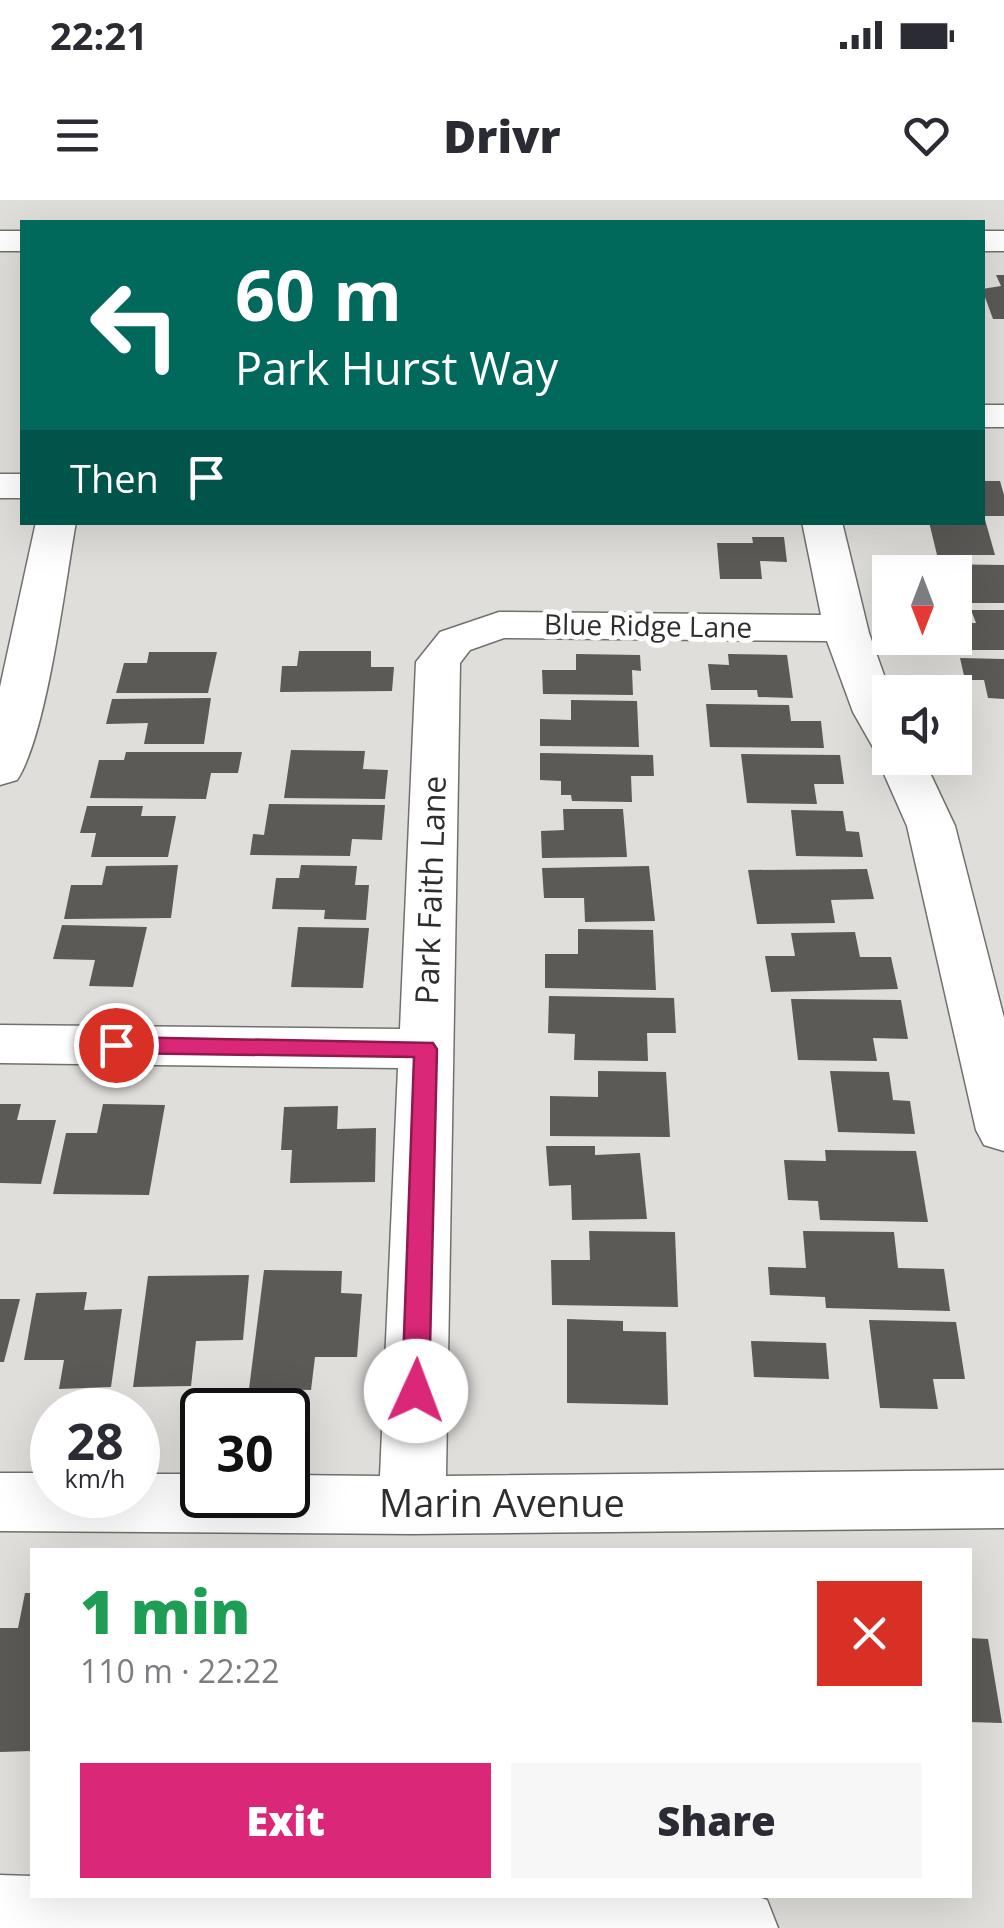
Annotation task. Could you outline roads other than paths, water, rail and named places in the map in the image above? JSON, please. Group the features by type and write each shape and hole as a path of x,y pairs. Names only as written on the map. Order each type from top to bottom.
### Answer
{"street":[{"path":"0,770 9,709 55,525"},
{"path":"823,525 844,628 872,707"},
{"name":"Blue Ridge Lane","path":"455,641 499,625 844,628"},
{"name":"Park Faith Lane","path":"412,1505 438,662 455,641"},
{"path":"908,775 930,826 1004,1130"},
{"path":"0,1044 426,1049"},
{"name":"Marin Avenue","path":"0,1502 412,1505 1004,1499"},
{"path":"0,1914 739,1928"}]}
